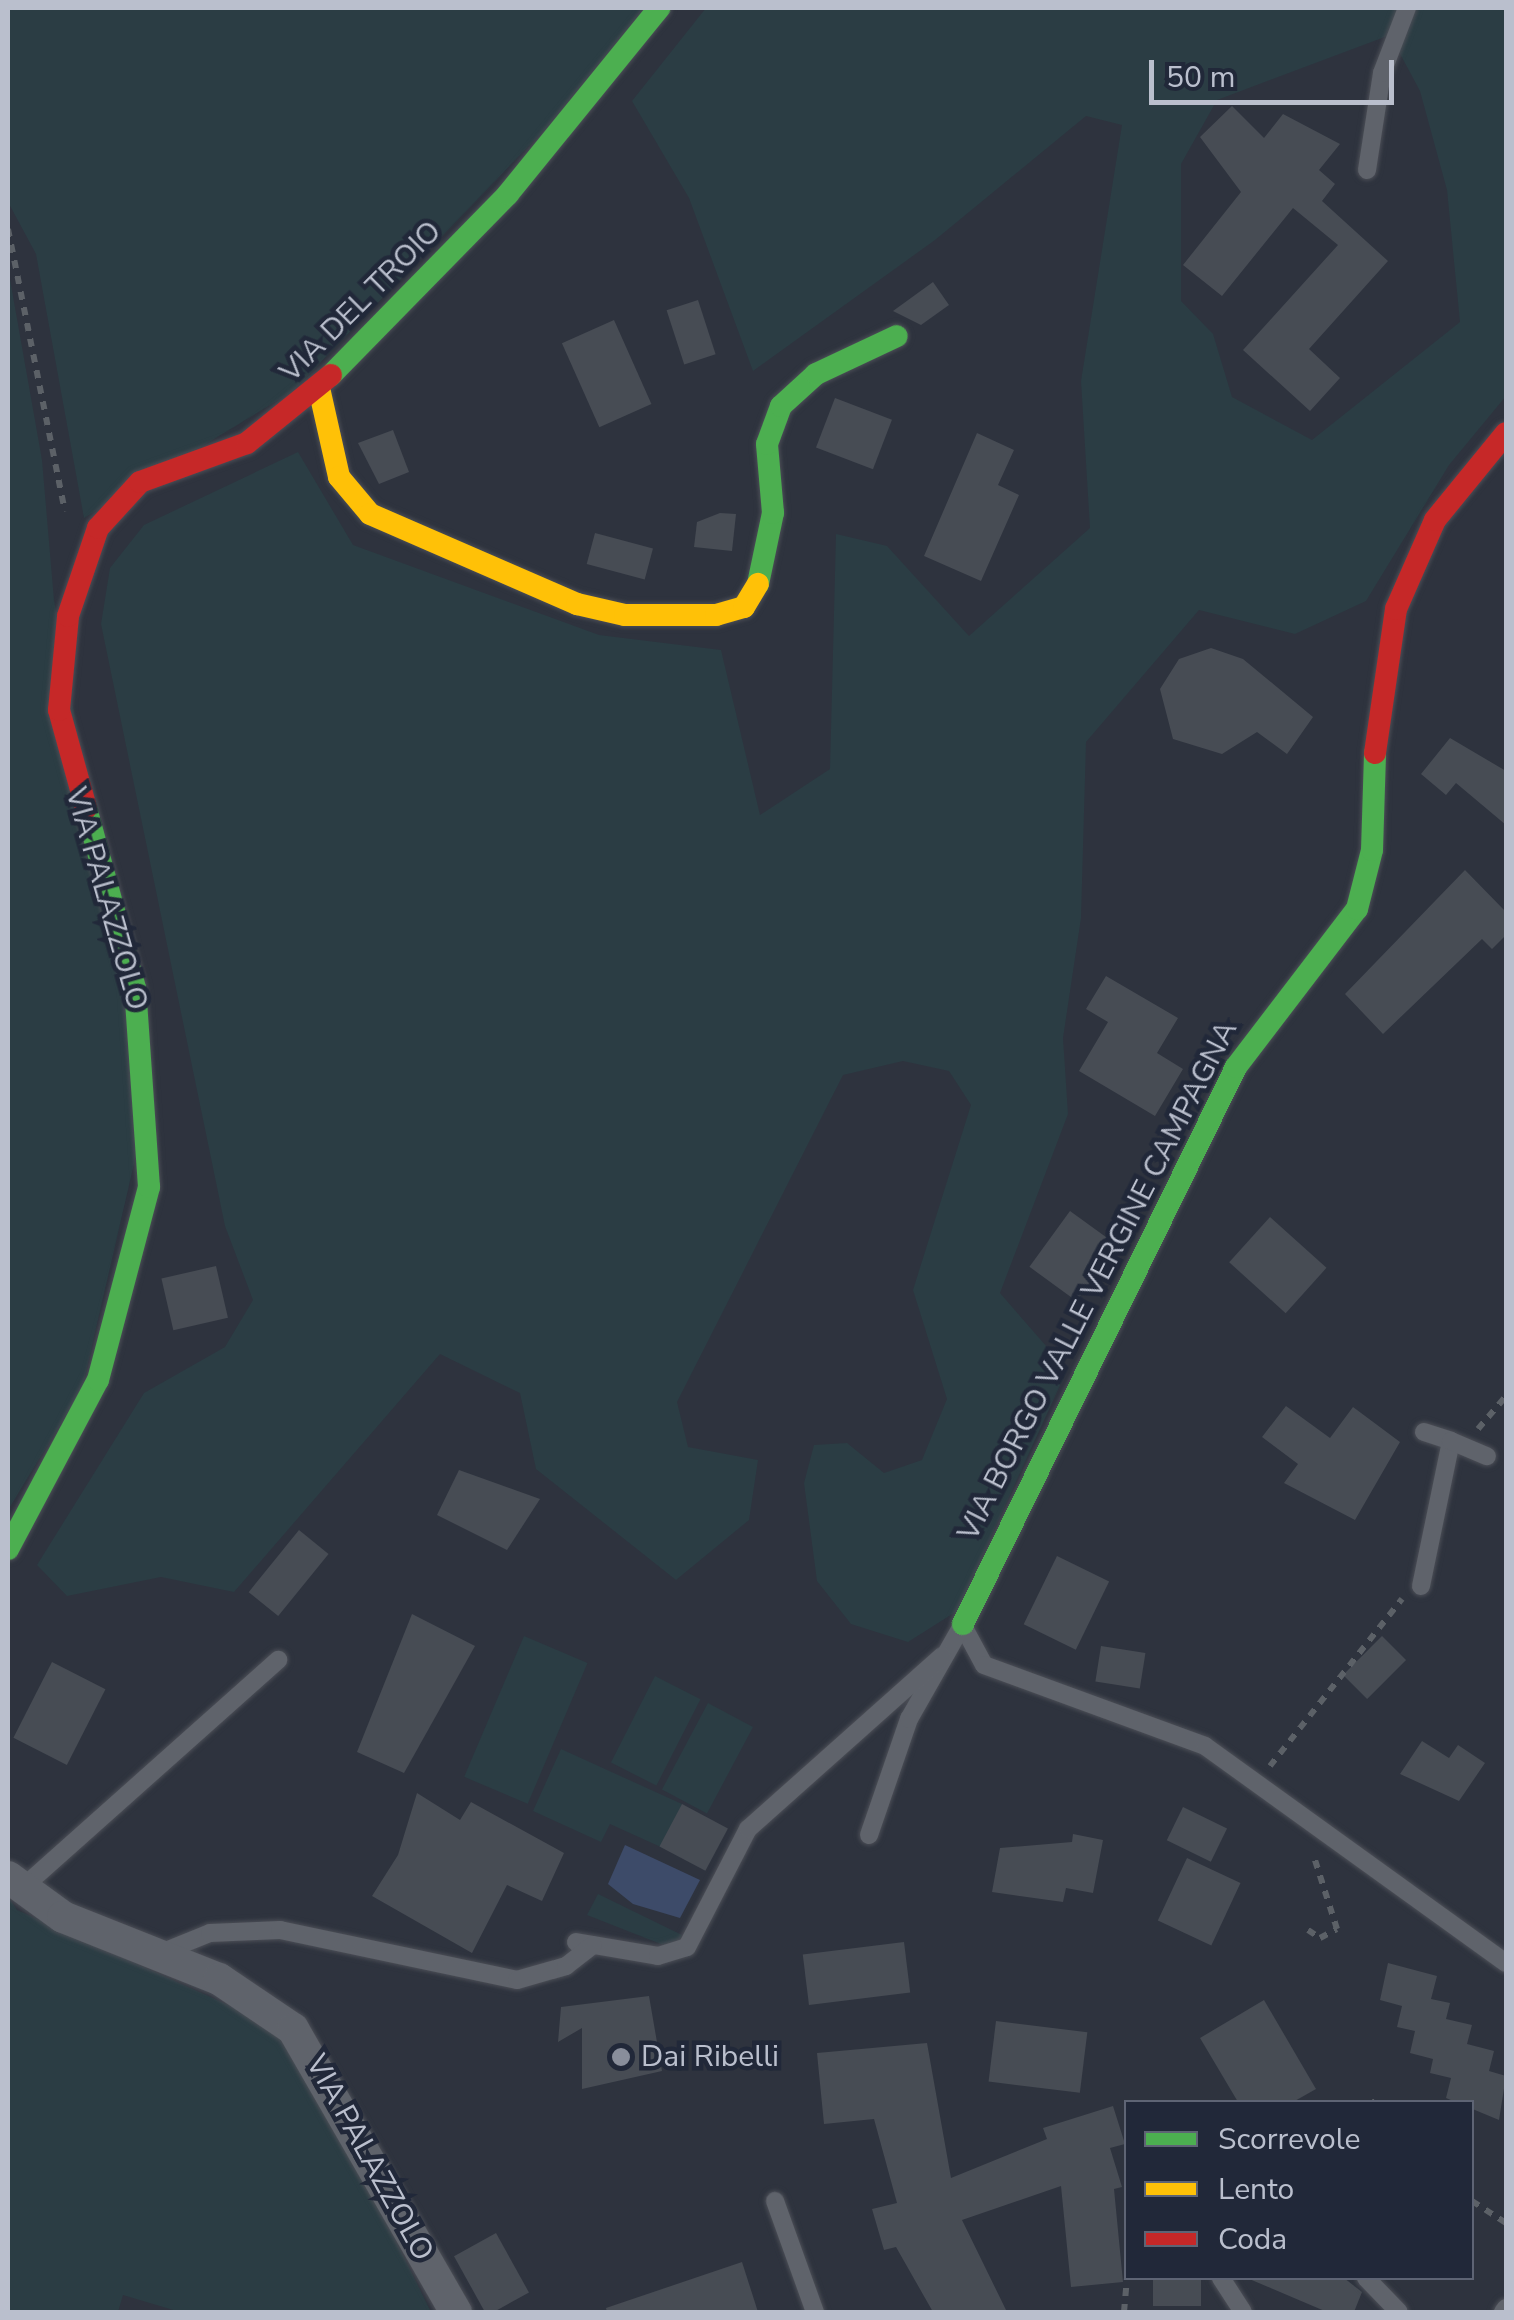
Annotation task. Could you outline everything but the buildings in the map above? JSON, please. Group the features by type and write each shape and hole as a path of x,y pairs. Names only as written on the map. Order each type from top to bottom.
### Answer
{"street":[{"name":"VIA DEL TROIO","path":"77,584 104,518 130,488 262,436 319,388 498,204 659,8"},
{"path":"319,388 339,477 370,514 577,604 625,616 716,615 744,607 762,576 772,514 767,444 781,406 816,374 897,336"},
{"name":"VIA BORGO VALLE VERGINE CAMPAGNA","path":"963,1624 1236,1066 1357,909 1372,850 1380,673 1396,609 1435,520 1506,433"},
{"name":"VIA PALAZZOLO","path":"8,1549 98,1380 148,1186 148,1076 135,988 61,728 61,653 77,584"},
{"name":"VIA PALAZZOLO","path":"14,1883 156,1955 238,1988 294,2029 456,2312"}],"lane":[{"path":"1367,170 1382,74 1407,8"},
{"path":"1424,1432 1487,1456"},
{"path":"1422,1578 1451,1441"},
{"path":"869,1835 909,1719 963,1624 984,1665 1161,1723 1287,1799 1506,1963"},
{"path":"156,1955 256,1928 518,1980 566,1966 585,1943 658,1956 687,1947 748,1829 942,1656"},
{"path":"14,1883 278,1660"},
{"path":"775,2201 814,2312"},
{"path":"1221,2280 1243,2312"},
{"path":"1368,2280 1400,2312"}],"path":[{"path":"8,229 68,529"},
{"path":"1258,1782 1422,1578"},
{"path":"1287,1799 1337,1918 1333,1937 1308,1930"},
{"path":"1474,2201 1506,2224"},
{"path":"1124,2312 1128,2280"}],"shaded area":[{"path":"8,8 644,8 547,127 293,391 84,518 36,254 8,202"},
{"path":"706,8 1506,8 1506,396 1449,465 1366,601 1295,634 1199,610 1086,742 1081,918 1063,1038 1068,1114 1000,1293 1067,1370 957,1611 908,1642 851,1624 817,1581 804,1483 814,1445 847,1443 884,1473 922,1460 947,1399 913,1290 971,1105 949,1071 903,1061 843,1075 677,1402 688,1447 758,1460 749,1520 676,1580 536,1469 520,1393 440,1354 234,1592 161,1577 67,1596 37,1565 144,1393 225,1347 253,1300 225,1226 101,624 110,568 144,525 298,452 353,545 599,635 721,650 760,815 830,769 836,534 887,546 969,636 1090,528 1081,381 1122,125 1086,116 935,240 753,371 689,198 632,101","holes":["1390,35 1420,91 1447,190 1460,322 1312,440 1232,397 1213,334 1181,301 1181,164 1217,100"]},
{"path":"8,268 42,460 54,600 131,1031 139,1142 82,1389 8,1510"},
{"path":"524,1636 588,1663 528,1804 464,1777"},
{"path":"655,1676 700,1699 656,1786 611,1762"},
{"path":"708,1703 753,1727 707,1813 662,1790"},
{"path":"561,1749 682,1804 663,1848 610,1824 601,1842 533,1811"},
{"path":"598,1894 682,1935 676,1950 587,1915"},
{"path":"8,1896 17,1910 264,2021 317,2081 431,2312 180,2312 123,2295 118,2312 8,2312"}],"water":[{"path":"625,1845 700,1880 680,1918 633,1904 608,1884"}],"traffic: fast":[{"path":"331,375 508,194 659,8"},
{"path":"758,584 773,513 767,444 781,406 816,374 897,336"},
{"path":"963,1624 1236,1067 1357,909 1372,850 1375,753"},
{"path":"8,1549 98,1380 149,1187 135,988 86,808"}],"traffic: slow":[{"path":"319,388 339,477 370,514 577,604 625,615 716,615 744,607 758,584"}],"traffic: jam":[{"path":"86,808 59,710 68,616 98,528 140,482 247,443 331,375"},
{"path":"1375,753 1396,609 1435,520 1506,433"}],"place":[{"name":"Dai Ribelli","path":"621,2057"}]}
